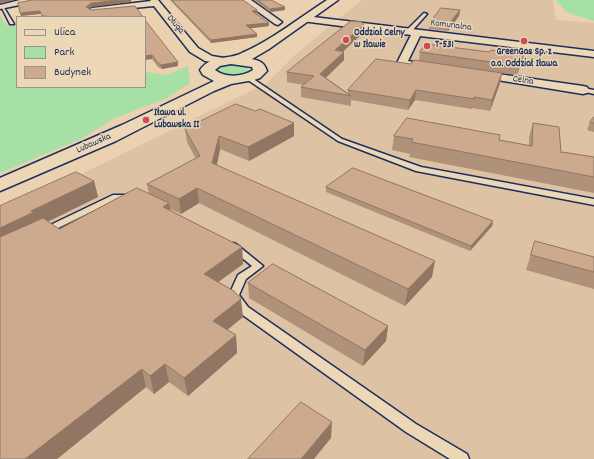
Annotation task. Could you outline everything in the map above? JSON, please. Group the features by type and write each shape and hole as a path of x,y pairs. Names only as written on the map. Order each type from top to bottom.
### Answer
{"main road":[{"path":"254,63 257,58 274,43 309,19 333,0"},
{"path":"231,61 254,63 260,68 260,71 247,77 231,79 219,78 209,71 216,63 231,61 248,56 340,0"},
{"name":"Lubawska","path":"182,101 206,83 209,71"},
{"name":"Lubawska","path":"1,184 98,143 214,85 231,79"}],"street":[{"path":"3,5 31,0"},
{"path":"246,0 278,22"},
{"path":"92,10 155,2"},
{"name":"Długa","path":"155,2 185,37 194,50 209,59 231,61"},
{"name":"Komunalna","path":"309,19 594,54"},
{"path":"413,32 402,63 433,68"},
{"name":"Długa","path":"194,50 193,55 195,59 209,71"},
{"name":"Celna","path":"465,72 588,91"}],"lane":[{"path":"3,5 12,23"},
{"path":"413,32 425,14"},
{"path":"247,77 340,140 419,169 594,202"},
{"path":"33,237 116,197 138,198 146,201"},
{"path":"223,240 258,266 242,277 234,295 244,310 411,428 462,459"}],"shaded area":[{"path":"362,0 553,0 556,20 594,23 594,459 0,459 0,214 267,83 295,55"}],"green space":[{"path":"556,0 594,0 594,21 566,12"},
{"path":"0,15 6,25 16,26 16,88 146,88 146,72 167,75 188,66 190,83 167,98 113,119 81,139 0,173"},
{"path":"231,64 248,67 248,71 233,75 218,71 219,67"}],"building":[{"path":"33,0 120,0 91,3 86,7 91,10 135,6 142,16 42,16 40,11 20,13 18,3"},
{"path":"172,0 243,0 257,10 252,11 269,23 246,25 257,34 211,40"},
{"path":"258,0 271,0 285,7 270,9"},
{"path":"441,8 460,10 448,25 430,23"},
{"path":"146,21 178,62 161,65 152,55 146,56"},
{"path":"351,21 362,22 364,25 335,50 344,52 320,74 351,96 301,87 314,76 287,72"},
{"path":"426,44 489,52 491,50 524,54 519,66 420,52"},
{"path":"376,59 411,64 414,60 502,73 492,100 474,97 474,99 416,90 410,100 348,90"},
{"path":"236,104 255,111 260,109 294,123 248,147 219,136 212,163 435,261 408,289 197,188 179,199 147,184 200,156 185,129"},
{"path":"594,117 594,123 590,122"},
{"path":"407,118 500,135 499,140 532,146 533,123 559,127 561,153 594,157 594,177 411,142 413,139 394,136"},
{"path":"353,168 493,221 471,246 326,187"},
{"path":"76,172 94,181 31,211 34,212 0,228 0,206"},
{"path":"137,188 169,203 163,207 242,247 204,274 234,291 241,299 213,321 236,335 184,378 165,364 150,376 142,369 25,459 0,459 0,237 43,218 59,229"},
{"path":"535,241 594,257 594,272 531,255"},
{"path":"273,264 388,326 365,350 248,283"},
{"path":"301,402 332,422 301,459 248,459"}],"place":[{"name":"Oddział Celny w Iławie","path":"346,40"},
{"name":"GreenGas Sp. z o.o. Oddział Iława","path":"524,41"},
{"name":"T-531","path":"427,46"},
{"name":"Iława ul. Lubawska II","path":"146,120"}]}
